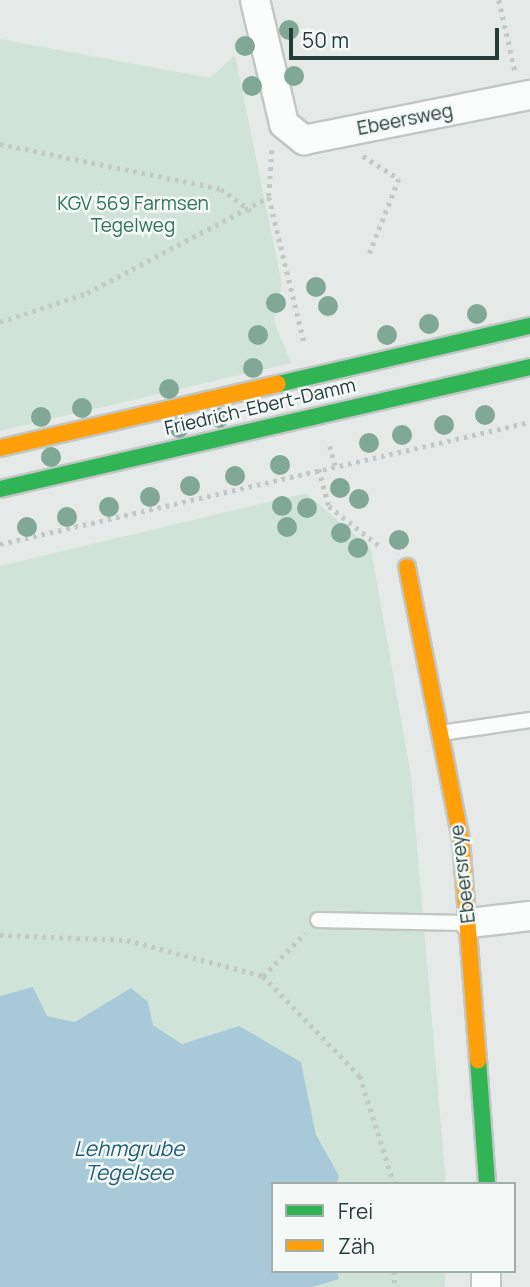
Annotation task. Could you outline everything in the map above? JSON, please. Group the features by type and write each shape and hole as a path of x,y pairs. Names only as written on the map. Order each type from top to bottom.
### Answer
{"main road":[{"name":"Friedrich-Ebert-Damm","path":"0,448 530,326"},
{"name":"Friedrich-Ebert-Damm","path":"0,489 530,367"},
{"name":"Ebeersreye","path":"407,568 440,733 470,923 487,1182"}],"street":[{"path":"255,0 284,124"},
{"name":"Ebeersweg","path":"284,124 304,140 525,96"},
{"path":"470,923 530,916"}],"lane":[{"path":"440,733 530,720"},
{"path":"318,920 470,923"}],"path":[{"path":"499,0 525,96"},
{"path":"284,124 268,159 269,197 309,361"},
{"path":"0,144 221,189 251,211"},
{"path":"369,256 400,179"},
{"path":"0,322 87,293 251,211 269,197"},
{"path":"0,544 530,422"},
{"path":"319,469 329,506 407,568"},
{"path":"263,976 318,920"},
{"path":"0,935 127,940 263,976 360,1076 393,1182"}],"green space":[{"name":"KGV 569 Farmsen Tegelweg","path":"0,39 210,78 235,55 282,285 274,321 291,363 0,431"},
{"path":"306,493 371,549 411,776 446,1182 336,1182 316,1135 301,1062 240,1027 182,1044 153,1025 148,1002 131,989 75,1022 47,1016 17,991 0,996 0,566"},
{"path":"338,1273 445,1273 445,1287 313,1287 339,1279"}],"water":[{"name":"Lehmgrube Tegelsee","path":"33,987 47,1016 75,1022 131,988 148,1002 153,1025 182,1044 239,1026 301,1062 316,1135 339,1176 338,1182 271,1182 271,1273 338,1273 339,1279 313,1287 0,1287 0,996"}],"traffic: fast":[{"path":"278,384 530,326"},
{"path":"0,489 530,367"},
{"path":"478,1060 487,1182"}],"traffic: slow":[{"path":"0,448 278,384"},
{"path":"407,567 461,839 478,1060"}]}
